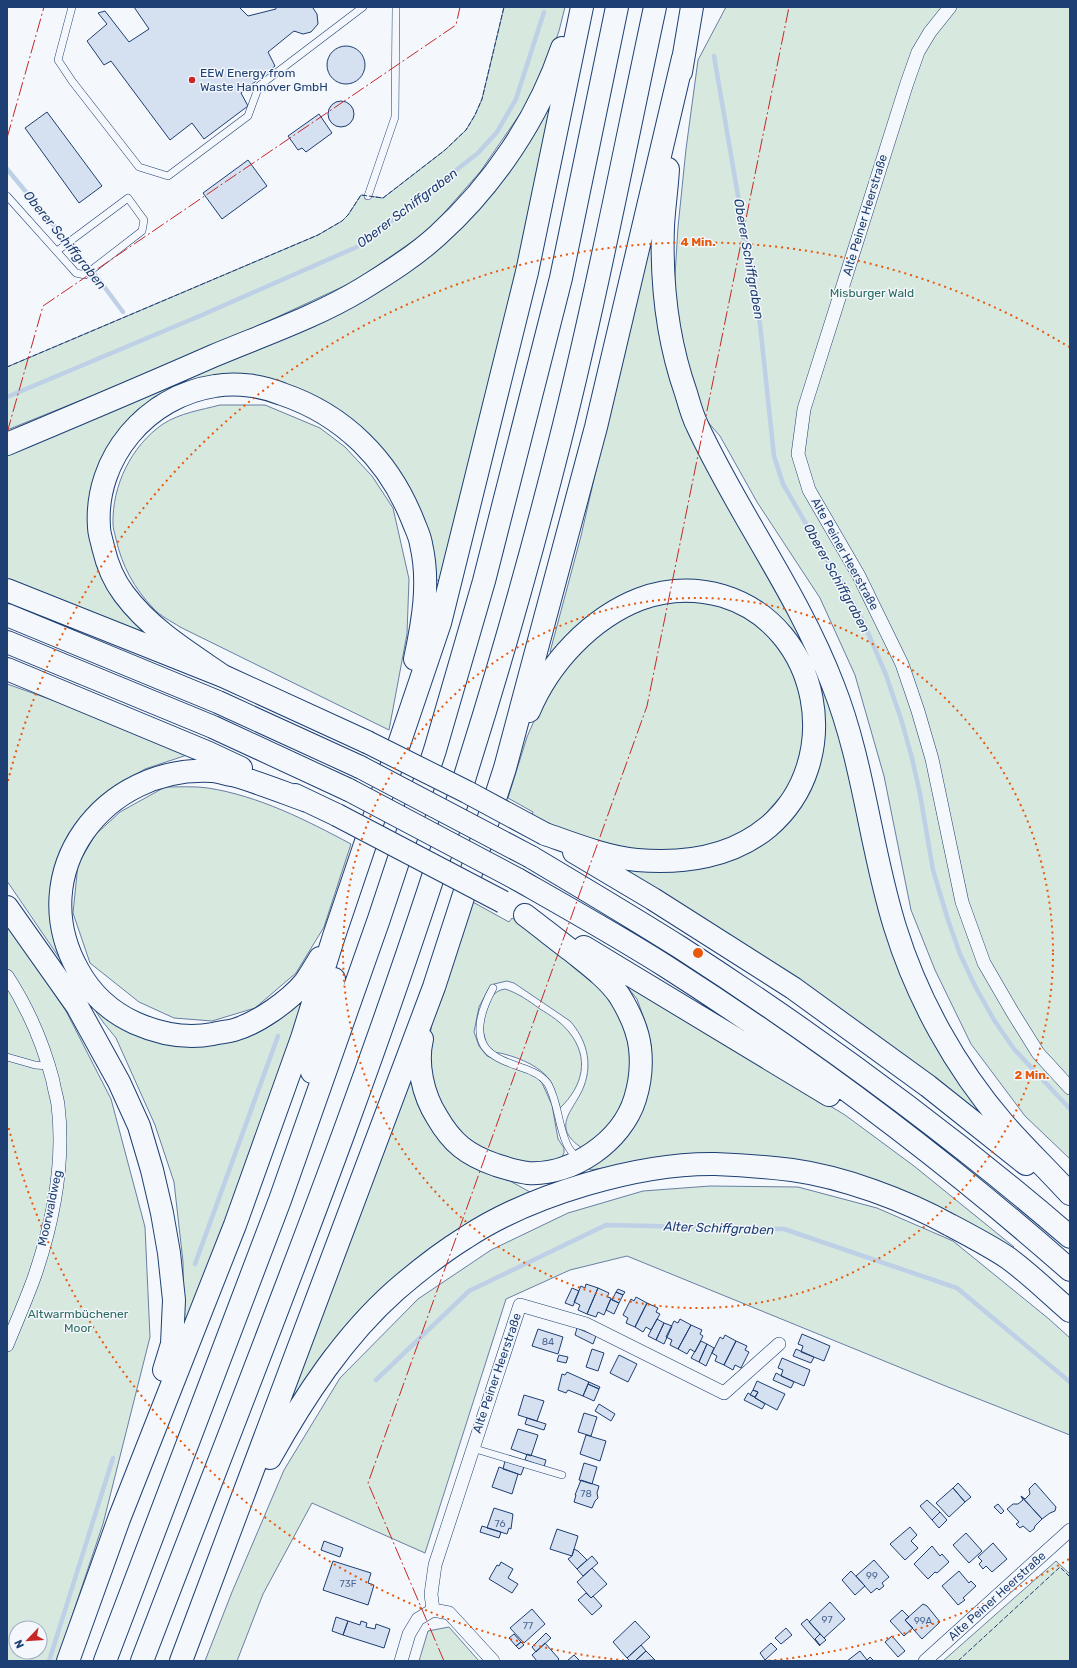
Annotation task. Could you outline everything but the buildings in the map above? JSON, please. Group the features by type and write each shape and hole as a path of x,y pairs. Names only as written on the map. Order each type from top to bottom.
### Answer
{"highway":[{"path":"7,444 308,316 361,290 401,264 436,236 464,209 513,148 535,112 556,67 576,7"},
{"path":"68,1661 119,1519 234,1225 302,1038 334,936 400,738 440,624 526,272 582,7"},
{"path":"105,1661 280,1200 380,919 435,750 484,581 560,278 618,7"},
{"path":"142,1661 323,1190 416,932 471,760 520,592 560,440 595,287 655,7"},
{"path":"692,7 683,58 671,148 663,225 665,304 676,364 696,423 728,486 796,603 820,652 835,689 858,766 894,925 909,967 929,1010 963,1068 1003,1123 1070,1194"},
{"path":"181,1661 434,987 505,768 596,427 683,58"},
{"path":"223,676 167,637 145,618 123,593 107,563 99,528 100,497 108,469 119,448 134,429 151,413 171,400 192,392 216,385 243,385 267,388 300,400 327,414 355,434 385,468 406,505 421,543 425,578 422,623 400,738"},
{"path":"7,590 223,676 367,742 467,792 545,834 653,899 792,988 928,1086 1070,1200"},
{"path":"505,768 533,701 555,667 578,640 588,631 624,605 654,594 682,590 709,592 736,600 759,613 778,631 795,652 806,676 813,703 815,728 812,752 807,771 797,791 785,810 768,827 750,840 726,851 699,859 668,861 636,860 614,855 545,834"},
{"path":"7,615 218,702 360,767 531,857 681,948 785,1017 940,1130 1070,1237"},
{"path":"7,642 214,727 349,790 517,879 592,922 668,968 864,1103 1014,1220 1070,1270"},
{"path":"7,669 209,753 337,815 503,902 596,954 926,1151"},
{"path":"307,801 249,780 214,771 187,771 160,776 130,788 111,802 91,822 74,846 66,870 60,896 62,928 70,956 84,980 99,999 125,1018 146,1028 173,1035 200,1036 235,1030 265,1015 287,1000 305,981 334,936"},
{"path":"280,1200 322,1031 366,842"},
{"path":"7,907 77,1006 119,1082 139,1126 152,1170 162,1213 169,1253 174,1300 172,1344 159,1388 128,1475 119,1519"},
{"path":"434,987 420,1046 421,1075 430,1107 447,1134 463,1150 483,1161 528,1173 553,1171 580,1161 606,1143 624,1121 635,1100 638,1088 640,1076 640,1048 633,1022 618,994 597,971 525,915"},
{"path":"235,1520 283,1434 313,1387 366,1320 395,1291 427,1264 466,1236 547,1198 612,1177 646,1170 715,1164 793,1170 835,1179 896,1199 925,1211 965,1233 1008,1259 1070,1311"}],"street":[{"name":"Alte Peiner Heerstraße","path":"950,7 930,32 918,52 907,83 804,409 798,454 810,490 859,576 902,664 932,758 962,902 984,963 1038,1053 1070,1088"},
{"name":"Moorwaldweg","path":"7,976 18,993 34,1025 49,1066 58,1104 59,1167 52,1216 34,1278 7,1345"},
{"name":"Alte Peiner Heerstraße","path":"433,1610 431,1594 435,1565 520,1304 586,1324 724,1393 779,1344"},
{"name":"Alte Peiner Heerstraße","path":"925,1661 1070,1530"},
{"path":"401,1661 409,1634 418,1619 433,1610 449,1613 493,1661"}],"lane":[{"path":"72,7 58,60 72,81 139,167 168,176 248,116 259,86 363,7"},
{"path":"368,196 395,117 396,7"},
{"path":"7,196 76,273 85,275 142,231 144,220 128,198 57,251"},
{"path":"493,988 483,1009 480,1021 480,1032 484,1046 494,1056 538,1074 548,1083 555,1101 566,1144 580,1161"},
{"path":"7,1057 49,1066"},
{"path":"472,1448 562,1475"}],"green space":[{"path":"504,7 565,7 559,31 538,88 480,172 429,230 355,281 206,350 7,430 7,367 318,235 342,221 348,215 361,195 383,198 445,150 466,130 482,99"},
{"name":"Misburger Wald","path":"726,7 1070,7 1070,1159 1025,1116 971,1044 935,970 911,910 884,776 855,675 820,598 757,502 720,436 706,420 683,362 673,308 678,227 686,149 698,60"},
{"path":"560,71 521,263 440,580 434,581 430,551 333,408 189,382 174,387 154,397 134,413 127,422 91,495 149,635 7,582 7,450 424,255"},
{"path":"652,225 655,297 765,565 831,698 883,911 1000,1131 760,956 626,870 716,860 811,779 801,648 690,584 555,651 550,652 581,536"},
{"path":"220,405 265,405 320,428 345,447 372,476 393,508 409,579 407,634 389,730 180,627 162,616 140,593 125,567 114,530 114,510 120,481 133,455 152,433 163,424 183,414"},
{"path":"657,602 709,602 744,614 771,636 794,668 808,721 794,781 754,827 719,844 675,852 629,850 560,829 532,815 533,812 508,798 527,737 537,714 563,668 607,624"},
{"path":"7,684 100,717 187,755 145,769 106,793 85,816 55,895 96,1003 200,1043 312,986 184,1337 183,1262 174,1182 155,1125 116,1038 103,1022 7,881"},
{"path":"165,787 208,788 246,797 282,810 351,844 324,927 296,973 255,1008 212,1021 174,1018 139,1002 90,963 73,913 78,864 95,835 120,812"},
{"path":"471,901 509,922 512,918 577,959 628,1024 632,1082 610,1130 582,1148 572,1140 567,1132 566,1125 567,1118 584,1086 588,1068 588,1060 584,1043 576,1028 570,1021 514,983 507,981 494,984 489,988 479,1007 474,1032 479,1046 487,1056 534,1075 542,1083 552,1105 558,1139 564,1148 564,1153 561,1158 550,1164 499,1160 454,1129 431,1083 428,1044 433,1019"},
{"name":"Altwarmbüchener Moor","path":"7,923 66,1011 111,1099 145,1227 150,1337 103,1524 57,1661 7,1661"},
{"path":"624,983 649,996 845,1115 914,1166 1014,1247 1009,1248 978,1228 947,1211 881,1182 649,1161 590,1170 589,1166 651,1074 651,1045 647,1027 637,999"},
{"path":"505,989 523,998 555,1019 566,1028 576,1042 580,1052 581,1072 574,1090 560,1108 551,1082 542,1072 524,1061 493,1052 486,1042 483,1023 487,1005 491,997 497,992"},
{"path":"413,1057 423,1103 510,1176 510,1181 530,1192 514,1200 351,1320 324,1352 286,1409"},
{"path":"710,1186 798,1187 877,1208 953,1241 1049,1319 1070,1338 1070,1435 943,1385 627,1256 570,1270 506,1299 425,1553 312,1503 263,1594 237,1661 205,1661 232,1592 284,1470 340,1378 418,1299 491,1250 568,1213 643,1191"},
{"path":"1056,1561 1070,1574 1070,1661 943,1661"},
{"path":"449,1627 479,1661 419,1661 428,1631"}],"waterway":[{"name":"Oberer Schiffgraben","path":"7,397 202,315 359,246 478,153 497,132 516,99 544,12"},
{"name":"Oberer Schiffgraben","path":"714,56 760,324 774,456 783,484 824,555 843,584 863,621 886,675 912,758 920,794 933,870 960,954 975,986 994,1020 1014,1049 1070,1109"},
{"name":"Oberer Schiffgraben","path":"7,169 100,281 123,312"},
{"path":"195,1264 278,1036"},
{"name":"Alter Schiffgraben","path":"376,1380 469,1291 606,1225 784,1229 957,1288 1070,1382"},
{"path":"49,1661 113,1458"}],"fence":[{"path":"7,367 318,235 342,221 348,215 361,195 383,198 445,150 466,130 482,99 504,7"},
{"path":"958,1661 1060,1567 1070,1577"}],"power":[{"path":"7,138 44,7"},
{"path":"7,433 43,306 456,25 460,7"},
{"path":"444,1661 368,1483 647,706 789,7"}],"place":[{"name":"EEW Energy from Waste Hannover GmbH","path":"192,80"}]}
